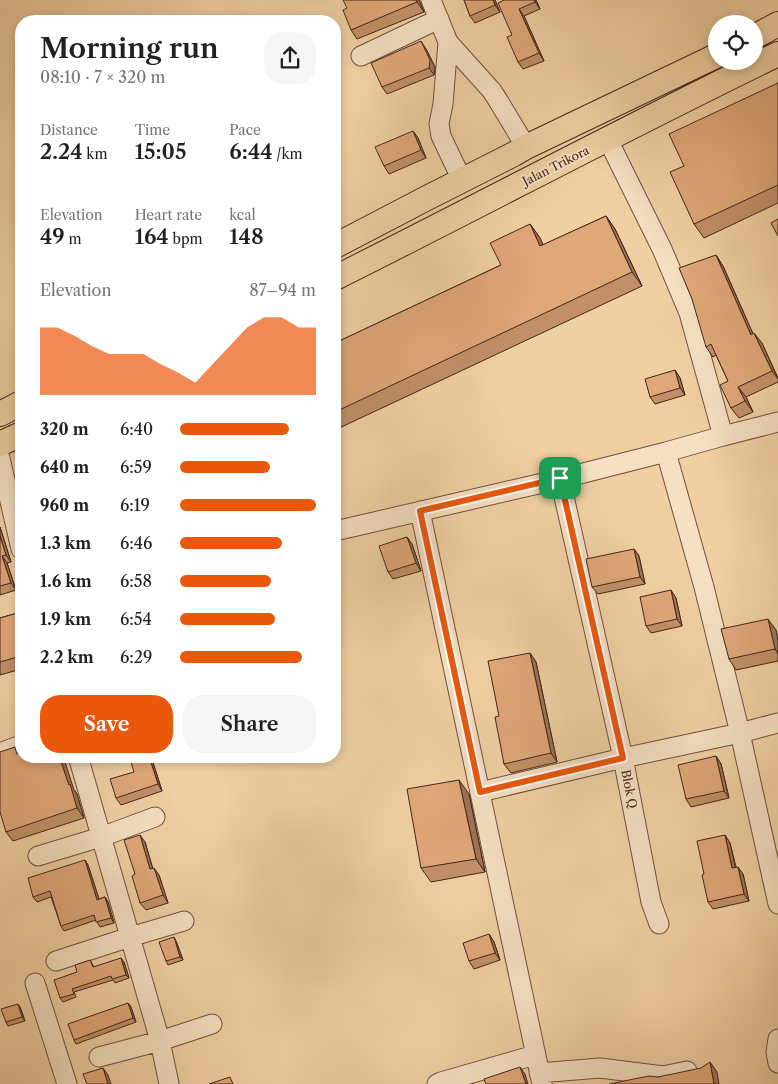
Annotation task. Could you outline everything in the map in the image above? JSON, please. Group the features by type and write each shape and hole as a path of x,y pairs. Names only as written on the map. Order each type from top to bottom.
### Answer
{"main road":[{"path":"763,32 778,24"},
{"name":"Jalan Trikora","path":"341,275 685,99 778,54"},
{"path":"341,243 514,154 526,146 708,60"},
{"path":"426,198 430,213 444,223"},
{"path":"368,229 382,234 387,251"},
{"path":"0,414 15,406"},
{"path":"0,444 15,437"}],"street":[{"path":"431,0 448,42 492,91 526,146"},
{"path":"360,56 439,19"},
{"path":"448,42 440,124 441,136 462,180"},
{"path":"608,140 662,250 689,313 723,436"},
{"path":"341,530 666,452 778,422"},
{"path":"666,452 704,587 740,733 778,904"},
{"path":"0,458 15,522"},
{"name":"Blok Q","path":"560,478 623,758 651,902 659,924"},
{"path":"420,511 539,1071"},
{"path":"480,792 778,723"},
{"path":"0,752 15,747"},
{"path":"80,763 160,1041 169,1084"},
{"path":"38,856 101,837 155,817"},
{"path":"56,961 184,921"},
{"path":"35,983 67,1084"},
{"path":"99,1057 160,1041 212,1024"},
{"path":"778,1039 776,1052 778,1063"},
{"path":"437,1084 440,1082 539,1071 600,1068 664,1080 706,1067"}],"building":[{"path":"343,0 416,0 417,2 351,30 343,10 347,8"},
{"path":"464,0 493,0 495,5 470,16"},
{"path":"504,0 534,0 535,2 519,9 539,53 518,62 507,37 512,35 498,3"},
{"path":"421,41 430,60 429,68 382,87 371,63"},
{"path":"778,83 778,185 694,224 670,172 684,166 669,134"},
{"path":"413,131 421,150 384,166 375,147"},
{"path":"606,216 632,272 341,409 341,340 501,265 490,243 530,224 540,246"},
{"path":"778,219 778,236 771,223"},
{"path":"716,255 751,335 754,333 772,371 738,387 745,401 731,408 720,385 728,381 711,344 706,347 692,299 679,268"},
{"path":"675,370 680,388 650,397 645,379"},
{"path":"0,536 6,555 2,556 11,583 0,586"},
{"path":"407,537 416,563 388,572 379,546"},
{"path":"634,549 640,577 592,587 586,559"},
{"path":"671,590 677,619 646,626 640,597"},
{"path":"15,614 15,658 0,662 0,618"},
{"path":"768,619 775,649 729,659 721,629"},
{"path":"530,653 551,753 504,764 495,717 499,716 488,661"},
{"path":"15,747 15,763 61,763 77,808 6,832 0,812 0,752"},
{"path":"716,756 724,791 686,799 678,765"},
{"path":"131,763 151,763 158,784 116,798 110,779 134,772"},
{"path":"459,780 476,859 421,868 407,789"},
{"path":"140,835 150,869 154,868 163,895 140,903 132,876 135,874 124,840"},
{"path":"725,835 732,868 738,867 744,894 708,902 697,841"},
{"path":"85,860 97,900 105,897 111,918 96,922 94,915 61,926 50,891 33,897 28,878"},
{"path":"489,934 495,953 469,961 463,943"},
{"path":"174,937 180,957 166,961 159,942"},
{"path":"121,958 126,975 112,979 111,976 72,989 74,994 60,998 54,980 77,972 75,965 90,960 93,967"},
{"path":"128,1003 133,1018 74,1040 68,1024"},
{"path":"18,1004 22,1017 6,1022 1,1009"},
{"path":"710,1062 714,1084 609,1084 701,1068"},
{"path":"520,1067 526,1084 486,1084 484,1079"},
{"path":"103,1068 108,1084 87,1084 83,1074"},
{"path":"230,1077 233,1084 209,1084"}],"route":[{"path":"560,478 623,758 480,792 420,511 560,478"}]}
